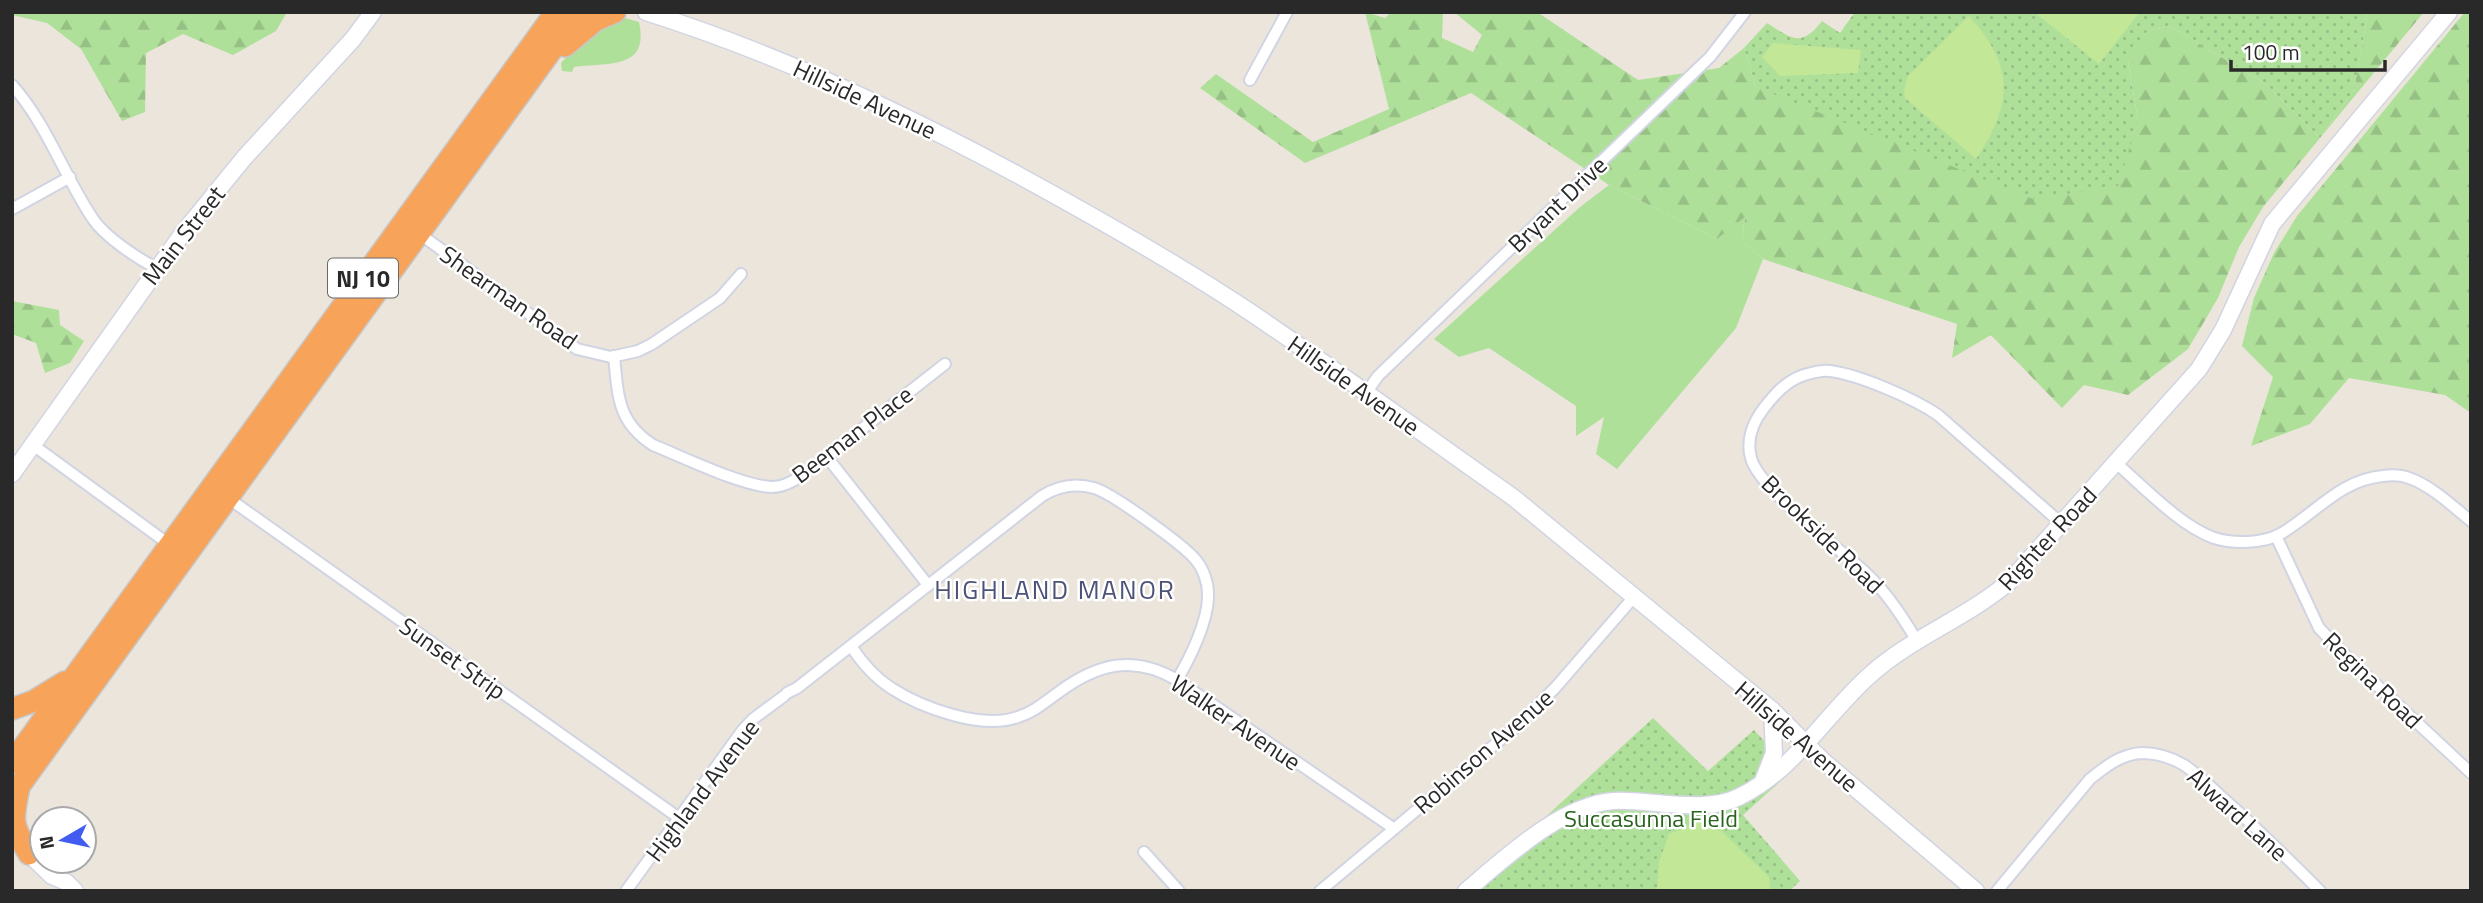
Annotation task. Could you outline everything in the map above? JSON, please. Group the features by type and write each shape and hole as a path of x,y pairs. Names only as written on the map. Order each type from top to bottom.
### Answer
{"highway":[{"path":"518,65 538,12"},
{"name":"NJ 10","path":"12,763 556,12"},
{"name":"NJ 10","path":"16,792 579,12"},
{"path":"542,65 589,26 615,12"},
{"path":"12,709 34,701 76,676"},
{"path":"16,792 13,821 20,851"}],"street":[{"name":"Main Street","path":"12,474 156,268 244,158 346,47 373,12"},
{"name":"Hillside Avenue","path":"646,12 755,49 886,106 984,156 1141,243 1251,313 1514,498 1772,710 1822,760 1976,891"},
{"path":"1250,80 1287,12"},
{"name":"Bryant Drive","path":"1366,393 1378,376 1710,57 1745,12"},
{"name":"Righter Road","path":"1466,891 1551,824 1583,807 1613,802 1715,803 1737,798 1780,771 1869,676 1917,640 1995,594 2010,581 2199,369 2212,351 2272,224 2449,12"},
{"path":"12,85 30,106 94,221 139,259 156,268"},
{"path":"12,209 70,177"},
{"name":"Shearman Road","path":"420,234 577,349 614,356 638,351 652,344 720,298 741,274"},
{"name":"Beeman Place","path":"614,356 621,409 640,436 653,445 746,481 774,487 789,483 827,457 945,364"},
{"name":"Brookside Road","path":"1917,640 1894,603 1759,474 1751,457 1750,436 1758,416 1789,381 1805,374 1828,371 1850,376 1922,404 2062,524"},
{"path":"33,445 170,545"},
{"path":"827,457 928,585"},
{"path":"2116,463 2182,519 2212,537 2225,541 2261,540 2276,536 2347,485 2368,477 2390,475 2408,477 2424,485 2471,521"},
{"name":"Highland Avenue","path":"626,891 753,719 1051,491 1072,486 1097,488 1185,550 1202,570 1208,594 1204,618 1188,662 1177,680"},
{"name":"Sunset Strip","path":"228,498 679,818"},
{"name":"Regina Road","path":"2276,536 2319,628 2471,773"},
{"name":"Robinson Avenue","path":"1320,891 1517,726 1555,688 1633,598"},
{"name":"Walker Avenue","path":"850,646 863,664 892,689 920,703 966,718 985,721 1016,718 1035,710 1084,675 1105,666 1139,666 1166,673 1393,828"},
{"path":"1762,783 1774,753 1772,710"},
{"name":"Alward Lane","path":"1997,891 2090,779 2116,761 2141,753 2160,755 2182,764 2320,891"},
{"path":"20,851 55,883 66,882 75,891"},
{"path":"1144,852 1179,891"}],"green space":[{"path":"12,12 287,12 276,31 233,55 183,34 146,53 145,112 122,121 81,49 47,23 12,15"},
{"path":"1365,12 1385,18 1391,12 1441,12 1442,38 1473,52 1482,35 1454,12 1537,12 1638,80 1719,68 1744,48 1756,87 2138,120 2128,61 2147,31 2170,26 2266,84 2320,138 2263,207 2239,247 2218,298 2188,349 2128,395 2084,385 2062,408 1991,335 1952,358 1957,324 1763,259 1742,241 1745,217 1717,239 1609,185 1471,93 1305,163 1200,88 1216,74 1313,142 1389,109"},
{"path":"1855,12 2368,12 2354,90 2320,138 2266,84 2170,26 2147,31 2128,62 2138,120 2118,186 2033,199 1756,87 1744,48 1767,23 1790,37 1802,38 1822,21 1840,33"},
{"path":"2034,12 2140,12 2099,64"},
{"path":"2368,12 2424,12 2320,138 2354,90"},
{"path":"2465,12 2471,15 2471,413 2445,395 2349,378 2310,424 2251,446 2273,377 2242,346 2254,298 2274,253 2297,216"},
{"path":"1969,16 1995,52 2004,86 1997,120 1976,159 1905,98 1904,90 1908,76"},
{"path":"622,17 639,22 641,38 638,49 632,56 623,61 574,67 572,72 562,71 561,63 591,31"},
{"path":"1773,43 1861,50 1858,73 1780,76 1762,57"},
{"path":"1609,185 1717,239 1745,216 1742,241 1763,259 1736,328 1617,469 1596,454 1604,417 1576,436 1576,406 1489,348 1459,357 1434,339 1580,207"},
{"path":"12,301 59,310 60,325 84,341 70,363 45,373 36,343 12,334"},
{"name":"Succasunna Field","path":"1653,718 1708,771 1754,730 1792,771 1743,815 1800,881 1789,891 1465,891"},
{"path":"1703,821 1711,821 1769,877 1770,891 1657,891 1659,862 1669,834"}],"district":[{"name":"HIGHLAND MANOR","path":"1055,589"}]}
